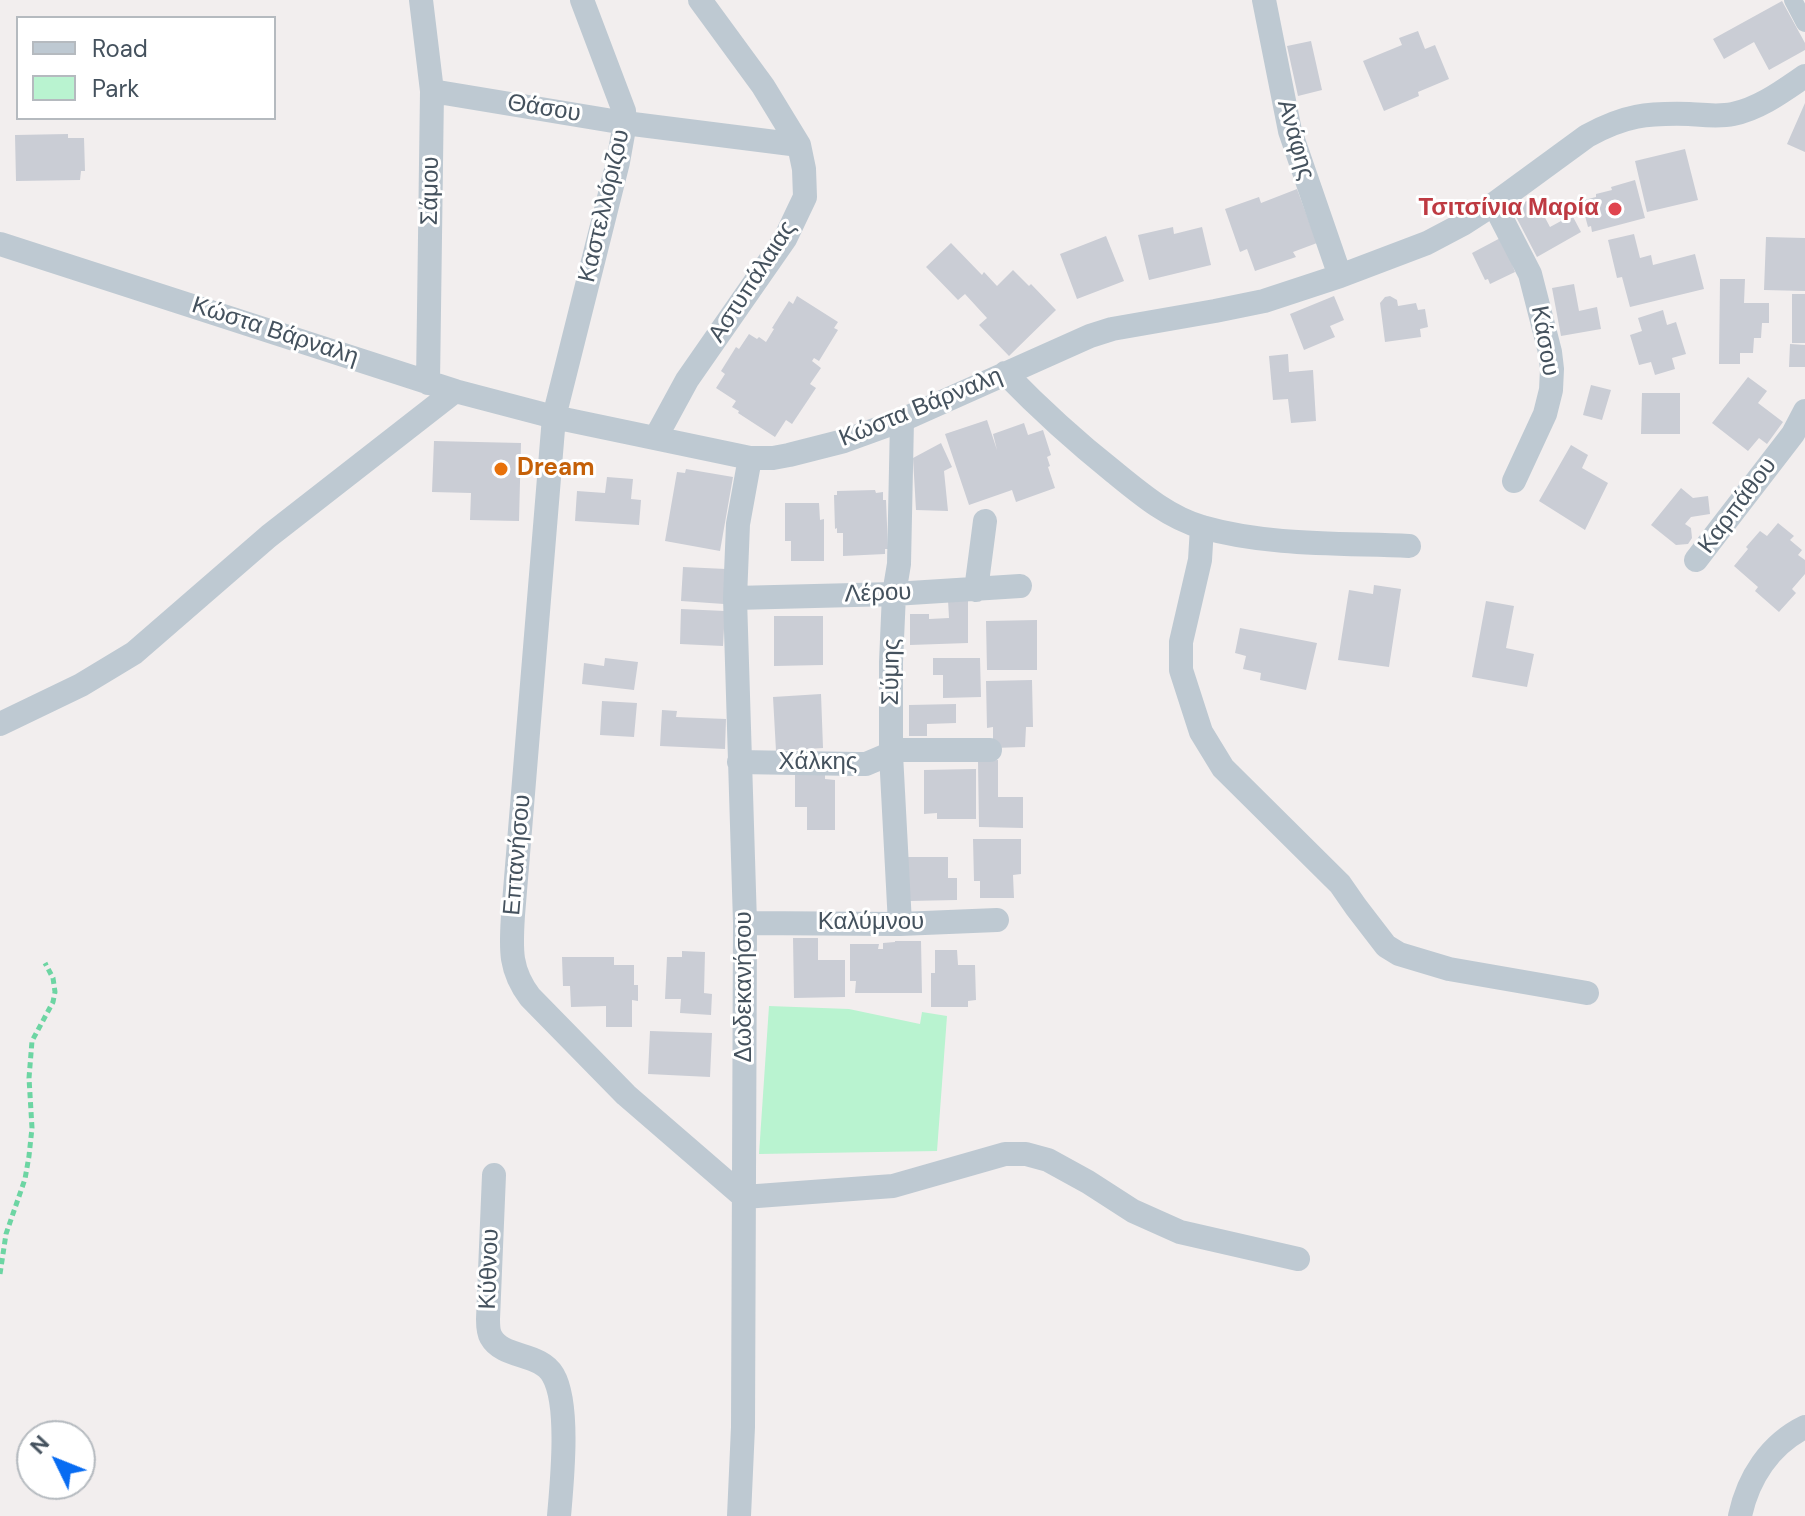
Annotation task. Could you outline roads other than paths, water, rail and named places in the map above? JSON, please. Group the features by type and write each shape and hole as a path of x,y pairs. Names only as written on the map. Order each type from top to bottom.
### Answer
{"street":[{"name":"Σάμου","path":"421,0 432,91 428,383"},
{"name":"Καστελλόριζου","path":"554,417 625,123 624,111 582,0"},
{"name":"Αστυπάλαιας","path":"656,437 687,380 785,239 805,197 799,145 763,86 700,0"},
{"name":"Ανάφης","path":"1264,0 1290,131 1340,276"},
{"path":"1793,0 1805,23"},
{"name":"Κώστα Βάρναλη","path":"0,244 455,391 554,417 750,458 773,458 844,441 902,420 1090,336 1112,329 1264,301 1340,276 1427,243 1463,224 1606,125 1646,114 1735,114 1767,101 1805,76"},
{"name":"Θάσου","path":"432,91 625,123 799,145"},
{"name":"Κάσου","path":"1494,204 1530,274 1552,369 1545,414 1514,481"},
{"path":"1005,373 1066,434 1139,492 1170,513 1202,527 1274,540 1409,546"},
{"path":"0,724 81,685 134,653 269,536 455,391"},
{"name":"Καρπάθου","path":"1696,560 1793,434 1805,411"},
{"name":"Επτανήσου","path":"554,417 513,915 511,952 514,968 530,997 626,1095 744,1197"},
{"name":"Σύμης","path":"900,924 891,754 891,662 894,594 899,564 902,420"},
{"name":"Δωδεκανήσου","path":"739,1516 743,1427 745,923 735,598 738,524 750,458"},
{"path":"976,590 985,521"},
{"path":"1202,527 1200,560 1181,642 1181,670 1201,732 1223,768 1340,884 1386,946 1399,954 1449,969 1587,993"},
{"name":"Λέρου","path":"735,598 894,594 1020,586"},
{"name":"Χάλκης","path":"739,762 866,764 899,750 990,750"},
{"name":"Καλύμνου","path":"745,923 900,924 997,920"},
{"path":"744,1197 893,1186 1005,1154 1026,1154 1048,1160 1133,1211 1180,1232 1298,1259"},
{"name":"Κύθνου","path":"494,1175 490,1334 501,1347 542,1364 553,1373 560,1393 563,1432 559,1516"},
{"path":"1740,1516 1764,1459 1792,1433 1805,1427"}],"place":[{"name":"Τσιτσίνια Μαρία","path":"1615,209"},
{"name":"Dream","path":"501,469"}]}
